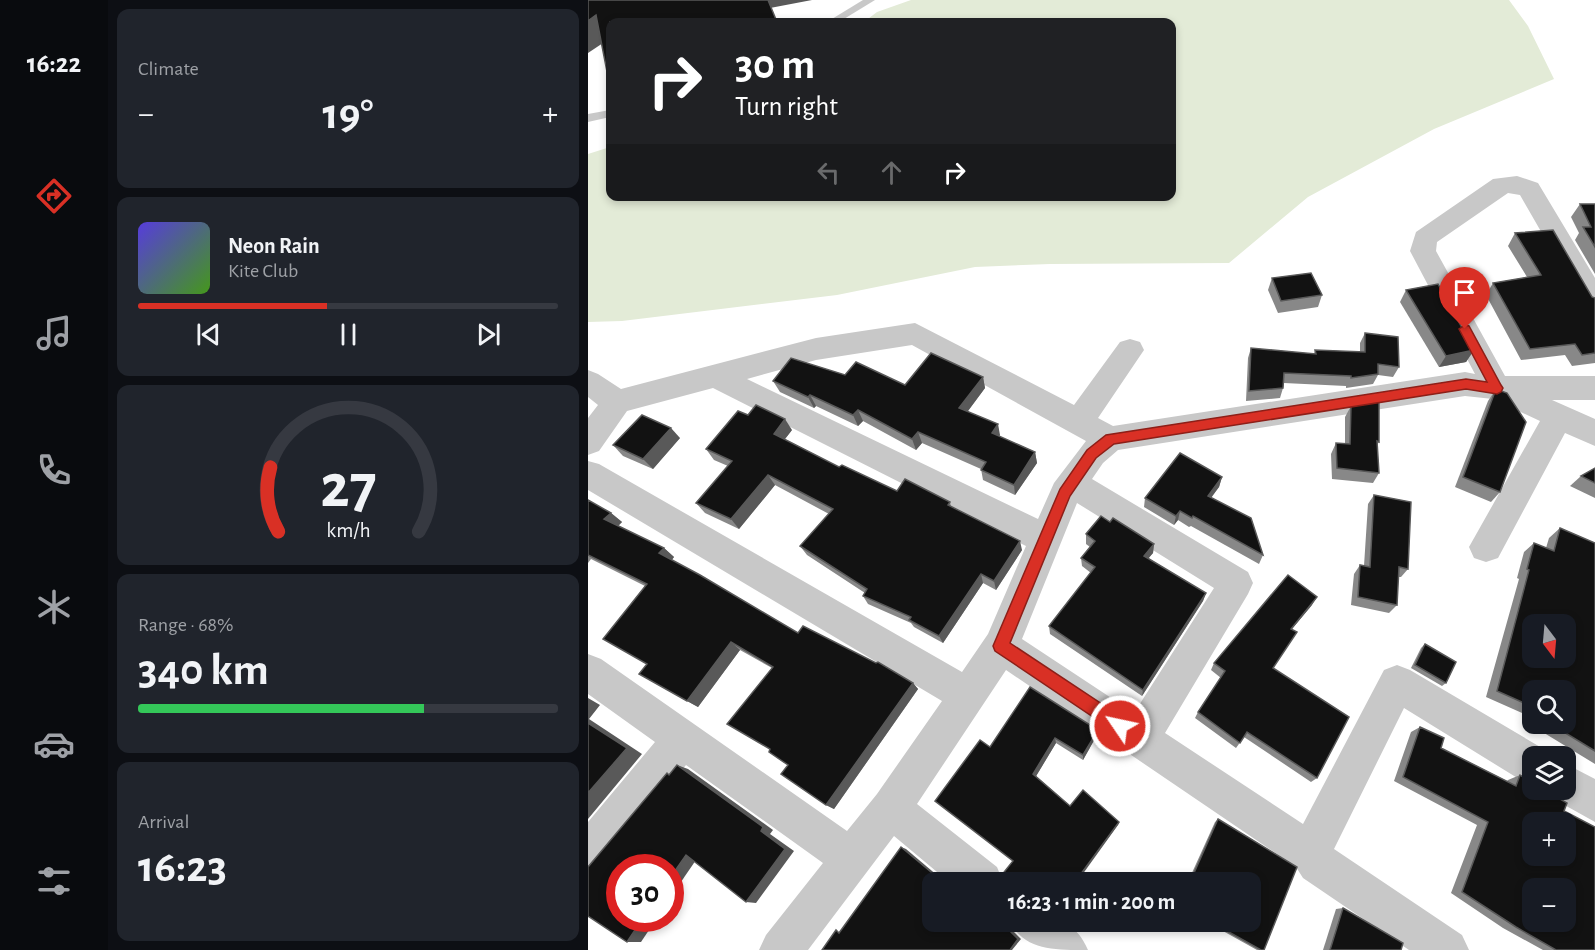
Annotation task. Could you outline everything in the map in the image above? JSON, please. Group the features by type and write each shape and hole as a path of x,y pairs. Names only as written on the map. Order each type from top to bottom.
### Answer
{"street":[{"path":"1595,301 1529,189 1517,184 1502,185 1425,238 1423,251 1497,388 1595,433"},
{"path":"588,442 617,402 816,349 915,334 1110,439"},
{"path":"1080,422 1130,350"},
{"path":"715,376 1046,538"},
{"path":"588,382 617,402"},
{"path":"781,950 891,808 1001,646 1065,493 1092,454 1110,439 1466,384 1497,388 1595,388"},
{"path":"1486,547 1559,416"},
{"path":"588,474 967,695"},
{"path":"1072,483 1236,582 1140,739"},
{"path":"1001,646 1310,853 1318,864 1447,950"},
{"path":"588,672 852,859"},
{"path":"1310,853 1397,683 1522,758"},
{"path":"588,854 683,739"},
{"path":"1576,790 1595,802"},
{"path":"891,808 970,872"},
{"path":"1044,932 1066,950"}],"lane":[{"path":"839,18 870,0"},
{"path":"588,118 606,115"}],"green space":[{"path":"911,0 1509,0 1528,26 1554,79 1434,129 1308,197 1229,263 1050,264 975,267 837,295 622,321 588,322 588,154 606,148 606,201 1176,201 1176,18 869,18 877,12"}],"building":[{"path":"588,0 768,0 775,18 606,18 606,67 596,15 588,21"},
{"path":"1580,204 1595,204 1595,247 1583,227 1591,227"},
{"path":"1553,230 1592,297 1595,298 1595,353 1582,355 1575,344 1530,349 1493,283 1541,275 1515,233"},
{"path":"1311,273 1322,295 1281,301 1272,278"},
{"path":"1438,284 1474,350 1446,356 1406,290"},
{"path":"1365,333 1398,337 1399,367 1378,364 1378,374 1351,378 1351,376 1284,373 1283,388 1249,391 1251,348 1316,354 1315,350 1365,352"},
{"path":"931,353 983,377 959,408 998,424 992,433 1035,452 1014,485 981,470 986,462 918,432 912,439 858,410 853,415 773,381 791,358 845,375 856,362 905,385"},
{"path":"1496,389 1507,393 1526,422 1500,492 1463,477"},
{"path":"1379,401 1379,442 1377,441 1379,473 1337,468 1336,443 1350,444 1351,406"},
{"path":"756,405 785,419 774,434 839,467 842,465 897,491 905,479 950,502 948,505 1020,541 994,581 981,574 939,636 909,620 911,617 863,596 867,589 800,546 833,509 768,475 731,519 696,503 732,461 706,449 738,411 748,415"},
{"path":"642,415 671,428 643,459 613,445"},
{"path":"1180,453 1222,477 1208,496 1251,518 1263,555 1193,516 1192,518 1180,511 1176,516 1145,498"},
{"path":"1595,468 1595,483 1581,476"},
{"path":"1374,495 1411,502 1408,569 1399,567 1397,605 1358,597 1360,565 1370,567"},
{"path":"588,500 611,513 604,519 664,548 659,553 798,633 803,626 878,662 913,683 826,805 781,774 788,765 769,752 770,749 727,724 773,667 731,642 687,701 639,674 647,664 603,639 647,584 588,555"},
{"path":"1101,516 1110,522 1113,518 1154,544 1144,556 1206,593 1143,690 1049,626 1095,567 1081,558 1095,541 1086,534"},
{"path":"1560,528 1595,543 1595,751 1567,734 1576,734 1576,680 1522,680 1522,702 1497,691 1534,543 1554,551"},
{"path":"1288,575 1317,597 1291,629 1297,632 1273,668 1349,717 1317,778 1247,732 1240,743 1198,712 1225,671 1214,663"},
{"path":"1425,644 1456,662 1446,683 1415,665"},
{"path":"1030,687 1098,730 1083,755 1055,738 1033,774 1070,806 1083,790 1119,822 1082,872 1004,872 1013,861 935,801 980,740 990,747"},
{"path":"588,723 627,748 588,793"},
{"path":"1420,727 1444,738 1441,748 1516,786 1520,775 1522,776 1522,800 1562,800 1567,803 1564,811 1566,812 1522,812 1522,866 1576,866 1576,817 1595,827 1595,950 1556,950 1525,932 1576,932 1576,878 1522,878 1522,930 1462,892 1488,822 1403,777"},
{"path":"677,765 763,827 761,831 785,849 746,902 686,855 684,858 684,854 606,854 606,928 588,916 588,867 667,773 669,775"},
{"path":"1218,819 1297,867 1264,950 1229,932 1261,932 1261,872 1194,872"},
{"path":"901,847 931,872 922,872 922,932 1011,932 1018,939 1010,950 822,950 836,930 839,933"},
{"path":"1343,908 1403,943 1401,950 1330,950"},
{"path":"612,932 634,932 627,942"}],"route":[{"path":"1120,726 1001,646 1065,493 1092,454 1110,439 1466,384 1497,388 1465,329"}]}
